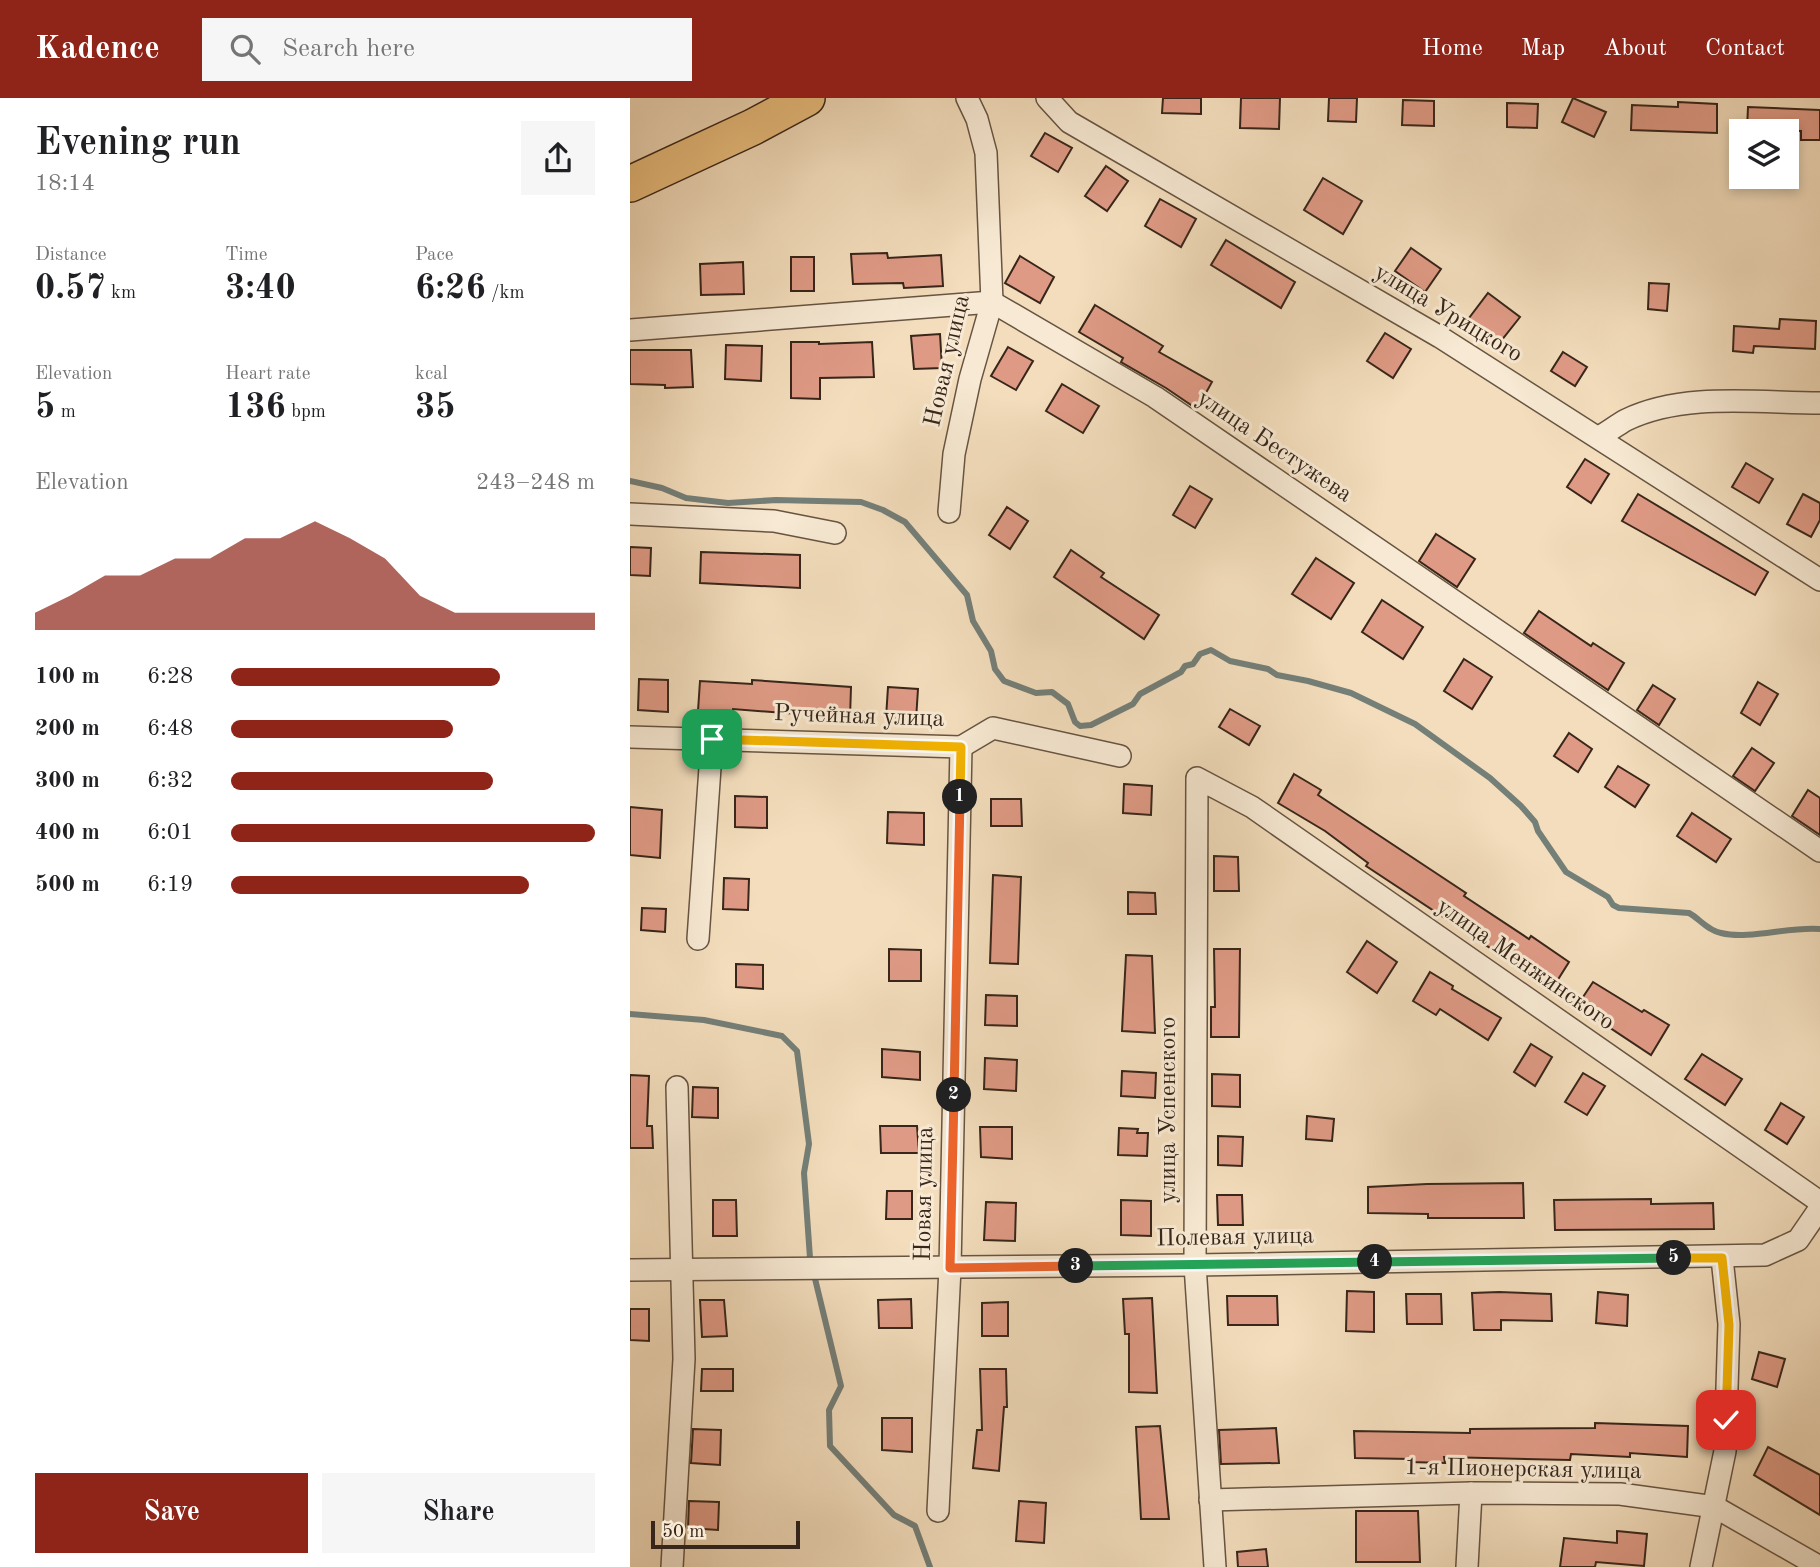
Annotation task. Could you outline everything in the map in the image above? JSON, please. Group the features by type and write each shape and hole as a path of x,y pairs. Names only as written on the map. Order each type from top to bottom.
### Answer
{"main road":[{"path":"630,184 753,127 807,98"}],"street":[{"name":"Новая улица","path":"949,512 954,454 970,379 992,303 986,153 977,119 967,98"},
{"name":"улица Урицкого","path":"1047,98 1069,122 1440,337 1820,580"},
{"path":"630,330 992,303"},
{"name":"улица Бестужева","path":"992,303 1155,397 1820,851"},
{"path":"1599,437 1625,420 1686,402 1820,403"},
{"path":"630,514 774,521 835,533"},
{"path":"961,747 993,728 1120,756"},
{"name":"Ручейная улица","path":"630,737 961,747"},
{"path":"698,939 712,739"},
{"name":"Новая улица","path":"938,1511 950,1268 961,747"},
{"name":"улица Менжинского","path":"1197,778 1252,807 1820,1202"},
{"name":"улица Успенского","path":"1197,778 1195,1265 1215,1567"},
{"path":"673,1567 684,1359 677,1087"},
{"name":"Полевая улица","path":"630,1270 1722,1258 1765,1255 1798,1240 1820,1208"},
{"path":"1701,1567 1725,1451 1729,1325 1722,1258"},
{"path":"1467,1567 1471,1493"},
{"name":"1-я Пионерская улица","path":"1210,1500 1471,1493 1620,1494 1715,1507 1820,1567"}],"building":[{"path":"1163,98 1201,98 1201,114 1162,113"},
{"path":"1241,98 1280,98 1279,129 1240,128"},
{"path":"1329,98 1357,98 1356,122 1328,121"},
{"path":"1573,98 1606,112 1594,137 1562,122"},
{"path":"1403,100 1434,101 1434,126 1402,125"},
{"path":"1678,102 1717,104 1717,133 1631,130 1632,105 1678,107"},
{"path":"1507,103 1538,104 1537,128 1507,127"},
{"path":"1748,107 1820,110 1820,140 1801,140 1799,119 1747,119"},
{"path":"1045,133 1072,148 1058,172 1031,156"},
{"path":"1106,166 1128,181 1107,211 1085,196"},
{"path":"1323,178 1362,201 1343,234 1304,210"},
{"path":"1160,199 1196,219 1181,247 1145,226"},
{"path":"1226,240 1295,282 1281,308 1211,265"},
{"path":"1411,248 1441,269 1425,292 1395,271"},
{"path":"887,253 888,258 941,255 943,286 904,288 903,283 853,284 851,254"},
{"path":"1020,256 1054,277 1040,303 1005,283"},
{"path":"791,257 814,257 814,291 791,291"},
{"path":"743,262 744,294 701,295 700,264"},
{"path":"1649,283 1669,284 1667,311 1648,309"},
{"path":"1488,293 1520,317 1497,346 1466,322"},
{"path":"1095,305 1163,346 1159,352 1212,382 1197,409 1121,362 1123,358 1079,332"},
{"path":"1780,319 1816,321 1815,349 1754,346 1753,353 1733,351 1734,326 1779,329"},
{"path":"1385,333 1411,349 1393,378 1367,361"},
{"path":"940,334 942,368 914,369 911,336"},
{"path":"791,342 872,342 874,377 820,378 820,399 791,398"},
{"path":"726,345 762,346 761,381 725,379"},
{"path":"1008,347 1033,361 1016,390 991,376"},
{"path":"630,350 691,350 693,387 665,388 665,385 630,384"},
{"path":"1563,352 1587,367 1575,386 1551,371"},
{"path":"1062,384 1099,406 1083,433 1046,411"},
{"path":"1585,459 1609,474 1591,503 1567,487"},
{"path":"1746,463 1773,479 1759,503 1732,487"},
{"path":"1190,486 1212,499 1195,528 1173,515"},
{"path":"1638,494 1768,572 1755,595 1622,521"},
{"path":"1803,494 1820,503 1820,520 1811,537 1787,524"},
{"path":"1007,507 1028,521 1010,549 989,535"},
{"path":"1436,534 1475,559 1457,587 1419,561"},
{"path":"630,547 651,548 650,576 630,575"},
{"path":"1071,550 1104,573 1101,577 1159,615 1144,639 1054,577"},
{"path":"701,552 800,555 800,588 700,583"},
{"path":"1316,558 1354,583 1331,619 1292,594"},
{"path":"1382,600 1423,627 1403,659 1362,632"},
{"path":"1539,611 1591,646 1593,643 1624,663 1608,690 1524,633"},
{"path":"1464,659 1492,677 1472,709 1444,691"},
{"path":"639,679 668,680 668,712 638,710"},
{"path":"752,680 851,687 850,718 733,709 733,713 698,711 700,681 752,684"},
{"path":"1758,682 1778,694 1760,725 1741,713"},
{"path":"1653,685 1675,699 1659,725 1637,710"},
{"path":"888,687 918,689 916,720 886,718"},
{"path":"1230,709 1260,726 1249,745 1219,727"},
{"path":"1569,733 1592,749 1578,772 1554,756"},
{"path":"1752,748 1774,763 1755,791 1733,776"},
{"path":"1618,766 1649,785 1635,807 1605,787"},
{"path":"1294,774 1321,790 1318,795 1466,893 1464,896 1569,962 1552,989 1366,866 1368,863 1325,831 1278,803"},
{"path":"1124,784 1152,786 1151,815 1123,813"},
{"path":"1808,790 1820,798 1820,835 1792,816"},
{"path":"735,796 767,797 767,828 735,827"},
{"path":"991,799 1021,799 1022,826 991,826"},
{"path":"630,807 662,810 660,858 630,855"},
{"path":"888,812 924,813 924,845 887,843"},
{"path":"1692,813 1731,839 1716,862 1677,836"},
{"path":"1214,856 1238,857 1239,891 1214,891"},
{"path":"993,875 1021,877 1018,964 990,963"},
{"path":"724,878 749,879 748,910 723,909"},
{"path":"1128,892 1155,893 1156,914 1128,914"},
{"path":"642,908 666,909 665,932 641,930"},
{"path":"1367,941 1397,962 1377,993 1347,972"},
{"path":"889,949 921,950 921,981 889,981"},
{"path":"1214,949 1240,949 1239,1037 1211,1037 1211,1007 1215,1007"},
{"path":"1126,955 1152,956 1155,1033 1122,1031"},
{"path":"736,964 763,965 763,989 736,987"},
{"path":"1430,972 1453,986 1452,989 1501,1018 1488,1040 1440,1009 1436,1015 1413,1001"},
{"path":"1593,982 1669,1025 1651,1055 1577,1006"},
{"path":"986,995 1017,996 1017,1026 985,1025"},
{"path":"1531,1044 1552,1057 1535,1086 1514,1072"},
{"path":"882,1049 920,1052 920,1080 882,1077"},
{"path":"1702,1054 1742,1079 1725,1105 1685,1079"},
{"path":"985,1058 1017,1060 1016,1091 984,1089"},
{"path":"1122,1071 1156,1073 1155,1098 1121,1096"},
{"path":"1583,1073 1605,1086 1587,1115 1565,1102"},
{"path":"1212,1074 1240,1075 1240,1107 1212,1106"},
{"path":"630,1075 649,1076 647,1126 652,1126 653,1148 630,1148"},
{"path":"693,1087 718,1088 718,1118 692,1117"},
{"path":"1781,1103 1804,1117 1787,1144 1765,1130"},
{"path":"1307,1116 1334,1119 1332,1141 1306,1139"},
{"path":"880,1126 917,1126 919,1153 881,1153"},
{"path":"980,1127 1012,1127 1012,1159 981,1157"},
{"path":"1119,1128 1138,1129 1137,1133 1148,1133 1147,1156 1118,1155"},
{"path":"1218,1136 1243,1137 1242,1166 1218,1165"},
{"path":"1523,1183 1524,1218 1428,1218 1428,1214 1368,1213 1368,1187"},
{"path":"887,1191 912,1191 912,1219 886,1219"},
{"path":"1217,1195 1242,1195 1243,1225 1218,1225"},
{"path":"1651,1199 1651,1204 1713,1203 1714,1229 1555,1230 1554,1200"},
{"path":"713,1200 736,1200 737,1236 713,1236"},
{"path":"1121,1200 1151,1201 1151,1236 1121,1235"},
{"path":"986,1202 1016,1203 1015,1241 984,1240"},
{"path":"1347,1291 1374,1292 1374,1332 1346,1331"},
{"path":"1598,1292 1628,1295 1627,1326 1596,1323"},
{"path":"1472,1293 1551,1294 1552,1321 1501,1320 1501,1330 1474,1330"},
{"path":"1406,1294 1441,1294 1442,1324 1407,1324"},
{"path":"1227,1296 1277,1296 1278,1325 1228,1325"},
{"path":"1152,1298 1157,1393 1129,1392 1129,1334 1125,1334 1123,1299"},
{"path":"911,1299 912,1328 879,1328 878,1300"},
{"path":"700,1300 724,1300 727,1336 702,1337"},
{"path":"1008,1302 1008,1336 982,1336 982,1303"},
{"path":"630,1309 649,1309 649,1341 630,1340"},
{"path":"1759,1352 1785,1359 1777,1387 1752,1379"},
{"path":"702,1369 733,1369 733,1391 701,1391"},
{"path":"980,1369 1006,1369 1007,1407 1004,1407 999,1471 973,1468 977,1430 982,1430"},
{"path":"882,1418 912,1418 912,1452 882,1450"},
{"path":"1595,1423 1688,1426 1687,1457 1630,1453 1630,1457 1571,1454 1570,1460 1444,1457 1445,1463 1355,1458 1354,1431 1470,1433 1470,1429 1595,1428"},
{"path":"1160,1426 1169,1519 1141,1519 1136,1427"},
{"path":"1276,1428 1279,1463 1221,1464 1219,1430"},
{"path":"693,1429 721,1430 720,1465 691,1463"},
{"path":"1768,1447 1820,1475 1820,1515 1754,1475"},
{"path":"689,1501 719,1502 718,1530 688,1528"},
{"path":"1019,1501 1046,1503 1044,1543 1016,1541"},
{"path":"1356,1511 1418,1511 1420,1562 1356,1562"},
{"path":"1617,1531 1647,1534 1644,1566 1596,1562 1595,1567 1560,1567 1564,1538 1617,1543"},
{"path":"1266,1549 1268,1567 1238,1567 1237,1552"}],"waterway":[{"path":"630,481 662,488 686,498 728,503 776,500 861,502 883,510 905,522 967,595 973,621 991,651 995,669 1004,681 1036,693 1052,692 1068,704 1075,722 1080,726 1091,725 1133,704 1140,694 1181,672 1185,666 1193,664 1200,654 1211,650 1230,661 1351,693 1415,724 1490,778 1535,822 1538,831 1566,872 1608,897 1613,905 1619,908 1689,913 1712,929 1732,935 1820,929"},
{"path":"630,1014 704,1020 782,1036 797,1051 809,1144 804,1173 810,1258 841,1386 829,1410 830,1446 894,1515 915,1526 930,1567"}],"route":[{"path":"712,739 961,747 950,1268 1722,1258 1729,1325 1726,1420"}]}
